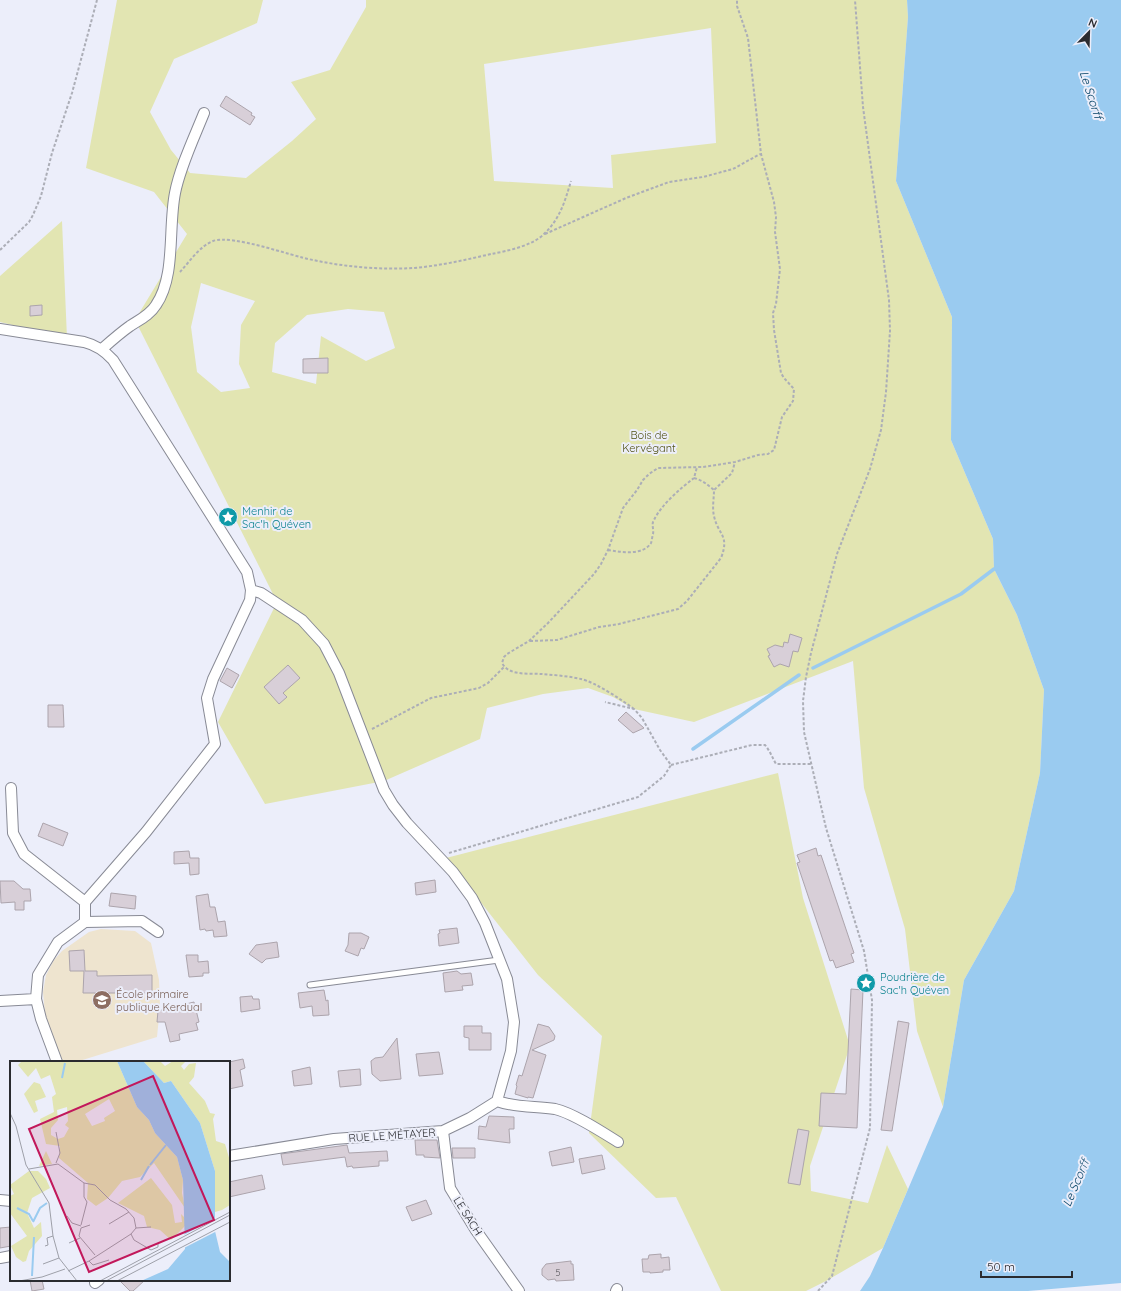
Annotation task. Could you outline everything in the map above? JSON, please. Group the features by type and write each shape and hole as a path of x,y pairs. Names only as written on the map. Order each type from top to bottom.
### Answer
{"street":[{"path":"102,349 130,326 145,317 155,307 166,287 172,207 175,191 204,113"},
{"path":"0,328 95,345 102,349 113,360 247,572 251,590 250,600 213,679 207,698 215,744 146,832 86,902 85,922"},
{"path":"251,590 261,593 302,620 324,644 340,673 384,790 407,823 453,872 472,898 485,923 507,979 514,1022 511,1051 497,1101 508,1105 555,1109 567,1113 618,1142"},
{"path":"11,788 13,833 24,854 86,902"},
{"path":"57,1061 41,1019 36,999 38,975 58,942 85,922 142,921 158,932"},
{"path":"0,1001 36,999"},
{"name":"RUE LE MÉTAYER","path":"230,1156 334,1139 443,1131 470,1118 497,1101"},
{"name":"LE SACH","path":"443,1131 450,1188 475,1229 519,1291"},
{"path":"0,1200 10,1201"},
{"path":"0,1258 10,1256"}],"lane":[{"path":"310,985 499,960"}],"path":[{"path":"0,250 29,222 41,196 52,153 72,93 97,0"},
{"path":"670,765 642,718 634,709 614,695 582,679 515,672 507,670 502,663 504,657 517,647 529,641 588,581 601,564 608,550 623,508 649,474 658,468 697,467 735,462 751,456 768,454 774,450 782,417 793,401 794,388 781,373 774,330 773,313 776,304 780,269 775,232 776,217 774,202 761,154 748,38 737,6 737,0"},
{"path":"818,1291 832,1276 870,1128 872,1000 864,951 826,828 804,732 803,701 811,652 837,554 870,469 881,430 886,392 890,331 889,300 863,107 855,0"},
{"path":"166,287 203,247 214,241 232,239 312,260 336,265 370,268 413,268 439,265 510,250 536,240 626,198 669,182 703,177 733,169 761,154"},
{"path":"544,235 554,223 563,208 571,181"},
{"path":"529,641 557,640 599,627 619,624 678,609 721,558 724,550 724,540 713,514 714,490 732,473 735,462"},
{"path":"608,550 628,553 643,550 651,544 654,531 652,522 657,514 683,486 694,478 697,467"},
{"path":"694,478 707,484 714,490"},
{"path":"363,733 431,698 479,688 488,683 504,667"},
{"path":"605,702 634,709"},
{"path":"438,856 638,797 664,776 670,765 752,745 765,745 776,764 812,764"}],"shaded area":[{"name":"École primaire publique Kerdual","path":"101,929 135,931 151,943 159,980 160,1007 157,1037 79,1061 58,1061 45,1014 43,992 46,975 54,960 62,951 89,932"}],"green space":[{"name":"Bois de Kervégant","path":"117,0 263,0 257,23 174,59 150,112 171,150 190,173 246,178 292,141 316,119 291,82 330,70 366,7 366,0 907,0 908,17 896,181 952,317 951,440 993,539 994,569 1017,615 1044,690 1040,773 1014,891 964,980 943,1107 917,1031 905,929 864,788 853,661 694,722 634,709 613,697 588,688 543,694 487,708 480,739 384,781 265,804 218,722 277,602 135,320 187,234 154,192 86,168","holes":["711,28 716,143 611,155 613,188 494,181 484,64","201,283 255,301 241,325 239,364 250,388 221,392 197,372 191,327","348,309 384,312 395,348 366,361 321,336 316,384 272,372 275,343 307,315"]},
{"path":"62,221 67,338 0,322 0,276"},
{"path":"778,773 803,898 850,1046 810,1166 811,1191 868,1203 887,1145 908,1189 883,1248 826,1281 806,1291 721,1291 676,1197 656,1198 589,1133 602,1036 538,975 446,858"}],"water":[{"name":"Le Scorff","path":"907,0 1121,0 1121,1291 860,1291 870,1276 883,1248 943,1107 964,980 1014,891 1040,773 1044,690 1017,615 994,569 993,539 951,440 952,317 896,181 908,17"}],"pier":[{"path":"1121,1283 1121,1291 1028,1291"}],"building":[{"path":"226,96 252,113 251,115 255,117 250,125 220,106"},
{"path":"42,305 42,315 30,316 30,306"},
{"path":"328,358 328,373 303,373 303,359"},
{"path":"790,634 802,638 798,652 793,651 789,667 780,664 774,667 768,656 770,655 767,649 775,645 783,647 784,642 788,643"},
{"path":"288,665 300,678 283,693 287,697 279,704 264,687"},
{"path":"227,668 239,675 232,688 220,681"},
{"path":"48,705 63,705 64,727 48,727"},
{"path":"626,712 644,728 633,733 618,720"},
{"path":"43,823 68,833 63,846 38,836"},
{"path":"816,848 818,856 821,855 854,953 851,954 854,962 836,968 833,960 830,961 797,863 800,862 797,855"},
{"path":"189,851 190,858 199,858 199,874 190,875 189,863 174,864 174,852"},
{"path":"435,880 436,892 416,895 415,883"},
{"path":"0,881 14,881 23,889 30,889 31,901 24,901 24,910 15,910 15,902 1,903"},
{"path":"111,893 136,896 135,909 109,906"},
{"path":"208,894 210,907 215,907 218,922 225,921 227,936 214,937 213,930 200,930 196,896"},
{"path":"457,928 459,943 439,946 439,930"},
{"path":"349,933 361,933 369,937 364,949 361,948 358,956 345,951 348,945"},
{"path":"277,942 279,957 266,959 262,963 249,954 256,945"},
{"path":"84,950 85,971 97,971 97,976 152,975 152,993 83,993 84,971 70,971 69,951"},
{"path":"186,955 198,955 198,962 208,961 209,973 203,973 203,976 189,977"},
{"path":"457,971 461,974 471,973 473,985 462,986 463,990 445,992 443,973"},
{"path":"851,989 863,990 857,1128 819,1126 821,1093 846,1094"},
{"path":"324,990 326,1001 328,1000 329,1015 313,1016 312,1006 300,1008 298,993"},
{"path":"252,996 253,999 259,999 260,1009 241,1012 240,997"},
{"path":"194,1002 199,1022 196,1023 198,1030 179,1034 180,1040 170,1042 165,1022 157,1022 158,1011"},
{"path":"898,1021 909,1023 892,1131 881,1130"},
{"path":"538,1024 549,1027 555,1036 554,1040 532,1050 546,1055 533,1098 528,1098 515,1094 516,1085 519,1075 522,1076"},
{"path":"464,1026 482,1026 482,1033 491,1033 491,1050 469,1050 469,1038 464,1037"},
{"path":"397,1038 401,1079 380,1081 372,1074 371,1061 375,1058 383,1057"},
{"path":"439,1052 443,1074 419,1076 416,1054"},
{"path":"243,1059 245,1068 240,1070 243,1086 230,1089 230,1062"},
{"path":"310,1067 312,1084 294,1086 292,1071"},
{"path":"360,1069 361,1085 340,1087 338,1071"},
{"path":"489,1116 514,1117 514,1129 509,1129 510,1143 478,1139 479,1126 486,1127"},
{"path":"798,1129 809,1131 800,1185 788,1183"},
{"path":"415,1140 437,1140 440,1158 416,1155"},
{"path":"347,1145 349,1153 387,1151 388,1161 379,1161 379,1166 353,1168 352,1166 347,1167 345,1157 283,1165 281,1154"},
{"path":"571,1147 574,1162 552,1166 549,1152"},
{"path":"452,1148 475,1148 475,1158 453,1158"},
{"path":"602,1155 605,1169 582,1174 579,1159"},
{"path":"262,1175 265,1189 230,1197 230,1182"},
{"path":"426,1200 432,1214 412,1221 406,1207"},
{"path":"10,1227 10,1246 0,1248 0,1228"},
{"path":"661,1254 661,1258 669,1257 670,1270 650,1273 643,1272 642,1259 648,1259 649,1255"},
{"path":"571,1261 571,1264 573,1264 574,1280 548,1280 542,1275 542,1269 546,1264"},
{"path":"30,1281 42,1281 44,1289 32,1291"},
{"path":"120,1281 144,1281 133,1291 130,1291"}],"waterway":[{"path":"813,668 961,594 994,569 998,568"},
{"path":"693,749 799,675"}],"place":[{"name":"Menhir de Sac'h Quéven","path":"228,517"},
{"name":"Poudrière de Sac'h Quéven","path":"866,983"},
{"name":"École primaire publique Kerdual","path":"102,1000"}]}
